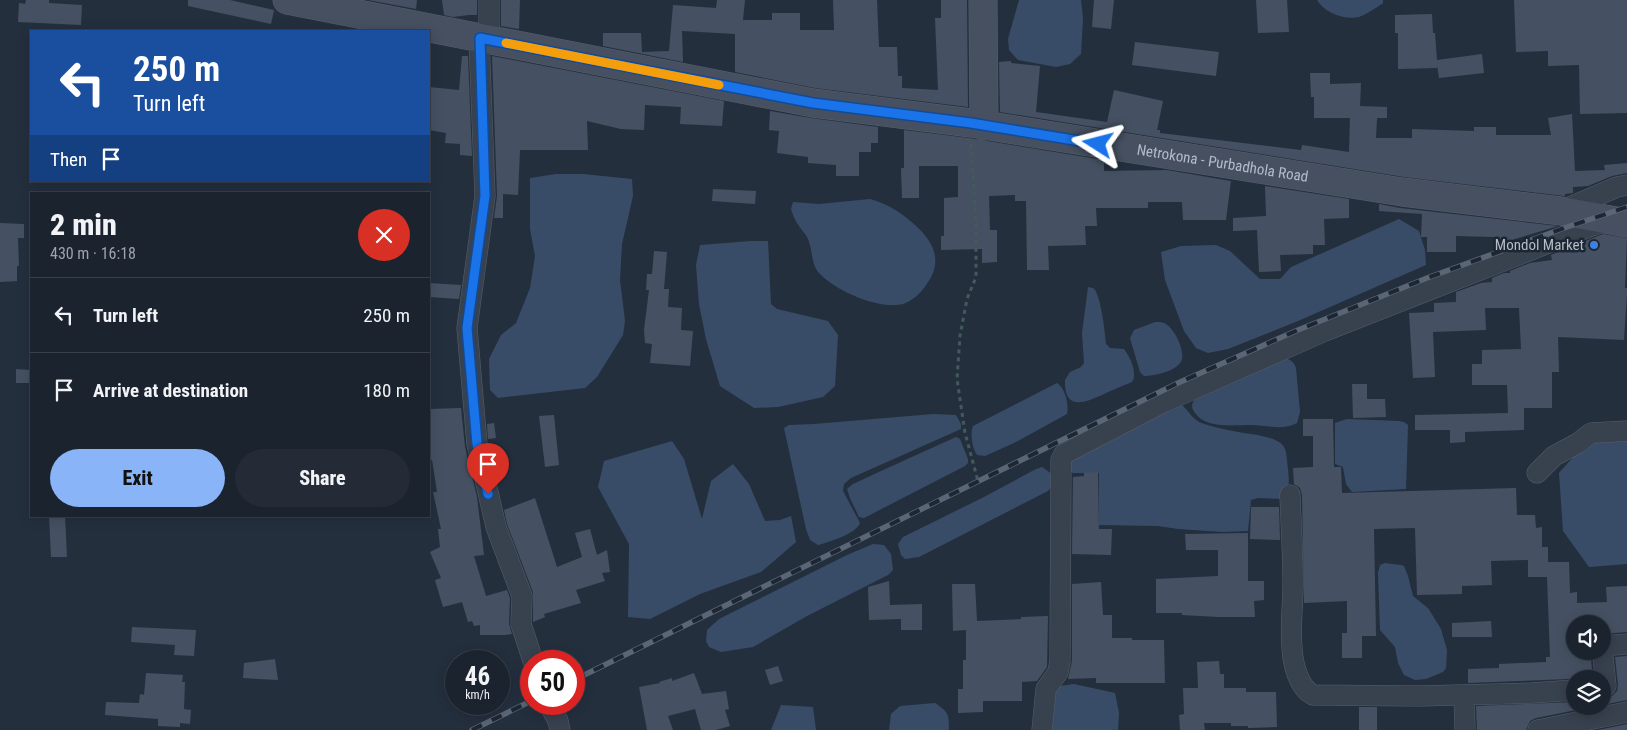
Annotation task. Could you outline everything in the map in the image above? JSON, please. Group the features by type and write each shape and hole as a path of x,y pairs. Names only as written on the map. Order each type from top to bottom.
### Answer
{"main road":[{"name":"Netrokona - Purbadhola Road","path":"287,0 813,103 977,125 1402,192 1561,212 1617,222"},
{"path":"977,125 983,0"}],"street":[{"path":"489,0 484,39 485,196 467,328 476,434 496,527 522,596 521,624 529,650"},
{"path":"1561,212 1617,187 1627,185"},
{"path":"1042,730 1046,689 1058,672 1060,660 1060,511 1061,460 1064,454 1164,402 1325,331 1617,222"},
{"path":"1537,473 1554,456 1578,443 1591,433 1627,431"},
{"path":"1290,495 1293,582 1292,648 1298,676 1308,692 1313,695 1340,696 1531,693 1566,691"},
{"path":"1611,646 1627,644"},
{"path":"1464,694 1465,730"},
{"path":"1538,730 1627,712"},
{"path":"555,715 560,730"}],"path":[{"path":"977,125 972,171 976,225 976,277 967,299 960,336 957,380 965,434 978,481"}],"water":[{"path":"1019,0 1081,0 1083,18 1081,54 1070,64 1056,67 1018,60 1009,50 1008,39"},
{"path":"1317,0 1383,0 1383,3 1368,13 1353,18 1335,15 1320,5"},
{"path":"556,174 583,174 632,179 633,196 622,244 620,280 625,321 623,335 597,377 585,388 498,398 490,390 489,359 501,335 516,323 530,288 535,256 530,229 530,178"},
{"path":"870,199 889,206 911,221 932,246 935,261 931,277 919,294 903,304 893,305 870,302 847,293 827,280 815,267 808,240 796,222 791,209 793,202 819,204"},
{"path":"1399,219 1419,231 1425,250 1426,265 1298,321 1228,349 1208,353 1196,348 1184,331 1165,280 1161,252 1181,246 1216,245 1230,251 1260,279 1280,279 1291,267"},
{"path":"768,241 771,304 777,309 828,321 838,335 835,386 823,397 778,407 754,408 720,386 706,339 699,304 696,265 700,245"},
{"path":"1088,287 1093,288 1097,294 1106,344 1110,348 1124,349 1131,361 1134,378 1132,382 1084,402 1078,402 1068,397 1065,380 1070,372 1081,367 1084,363 1082,333"},
{"path":"1155,322 1165,323 1176,335 1182,359 1171,370 1160,374 1144,376 1140,372 1130,338 1134,330"},
{"path":"1284,358 1292,361 1296,368 1300,412 1297,423 1286,427 1220,425 1206,422 1193,411 1192,404 1197,396"},
{"path":"1057,383 1066,397 1067,414 1014,443 985,456 977,455 972,441 973,426"},
{"path":"1177,401 1199,422 1268,437 1284,447 1289,477 1286,496 1284,499 1258,498 1251,500 1248,531 1223,532 1158,526 1099,525 1099,473 1073,473 1068,471 1072,456"},
{"path":"933,414 956,415 961,424 961,429 851,478 844,484 843,491 860,523 853,531 829,542 818,545 810,540 784,428 789,425"},
{"path":"1347,419 1399,421 1408,425 1406,489 1352,492 1346,484 1343,467 1335,464 1335,423"},
{"path":"1627,435 1627,564 1589,567 1563,531 1559,473 1592,436"},
{"path":"956,437 960,439 968,459 968,463 965,466 864,518 859,517 847,489 853,484"},
{"path":"672,441 684,459 702,519 711,481 733,464 749,484 765,521 780,520 791,516 796,542 761,572 700,594 650,619 628,617 629,544 598,487 604,461"},
{"path":"1042,467 1052,474 1053,485 1048,491 919,557 905,559 901,555 898,544 903,537"},
{"path":"873,544 884,545 891,554 893,570 888,575 807,616 753,647 721,652 709,647 706,641 707,630 719,619"},
{"path":"1385,563 1404,566 1413,596 1428,608 1441,629 1447,650 1446,668 1443,672 1426,679 1415,680 1404,675 1398,663 1395,647 1380,630 1378,573 1380,565"},
{"path":"1074,684 1115,693 1119,713 1118,730 1050,730 1052,694 1060,686"},
{"path":"935,703 947,714 949,730 889,730 891,714 900,706"},
{"path":"781,705 813,707 816,730 771,730"}],"building":[{"path":"26,0 49,0 49,3 82,5 81,25 18,22 19,3 25,4"},
{"path":"188,0 230,0 274,10 271,24 188,6"},
{"path":"368,0 417,0 416,9"},
{"path":"442,0 477,0 477,15 453,17 444,15"},
{"path":"501,0 520,0 519,29 501,26"},
{"path":"717,0 745,0 743,20 772,20 772,13 800,13 800,30 834,30 833,0 877,0 879,47 897,47 898,76 902,76 902,88 938,90 935,18 941,18 941,0 967,0 968,107 815,88 735,72 735,34 682,31 683,62 603,46 603,33 641,33 642,52 669,51 673,5 716,8"},
{"path":"1094,0 1114,0 1111,29 1092,27"},
{"path":"1256,0 1287,0 1289,32 1258,33"},
{"path":"1514,0 1627,0 1627,113 1580,114 1579,65 1548,66 1548,51 1516,52"},
{"path":"1432,14 1437,60 1482,54 1484,73 1439,78 1437,65 1437,68 1398,69 1398,33 1395,33 1395,15"},
{"path":"1135,42 1219,52 1216,76 1132,65"},
{"path":"462,56 468,56 472,156 460,155 460,144 445,143 446,133 430,130 430,87 459,90"},
{"path":"492,56 724,101 722,126 680,124 681,107 645,105 644,130 621,129 587,121 588,150 520,150 518,195 503,194 503,218 494,218 497,196"},
{"path":"1011,61 1011,63 1040,66 1036,112 1107,122 1114,90 1163,101 1157,130 1160,130 1160,133 1301,150 1302,145 1349,152 1350,118 1314,118 1314,97 1311,97 1310,73 1330,73 1330,84 1361,83 1360,106 1387,107 1387,118 1377,118 1376,138 1412,138 1412,129 1474,131 1474,127 1496,127 1496,135 1551,135 1548,118 1572,114 1575,171 1605,170 1604,165 1627,163 1627,173 1612,176 1588,186 1573,187 1573,193 1565,194 1565,196 1404,177 1000,112 999,62"},
{"path":"770,111 878,127 878,143 871,143 871,152 859,152 859,176 836,176 836,165 808,163 808,157 777,153 779,131 769,130"},
{"path":"904,130 969,138 1104,160 1104,171 1167,170 1231,181 1226,220 1183,220 1182,202 1148,202 1148,208 1096,208 1097,226 1085,226 1086,245 1048,246 1049,270 1027,270 1026,201 1015,201 1015,195 989,196 990,230 997,230 997,262 982,263 982,249 941,250 941,236 944,236 944,198 958,197 958,166 919,166 919,198 902,198 901,168 904,168"},
{"path":"1265,186 1349,199 1349,218 1324,219 1325,245 1313,245 1313,254 1280,255 1281,271 1259,272 1257,230 1233,231 1233,218 1266,216"},
{"path":"713,189 756,191 755,204 712,201"},
{"path":"1379,204 1558,226 1495,245 1494,237 1456,236 1456,252 1427,252 1427,237 1421,237 1422,214 1379,211"},
{"path":"0,223 24,224 24,238 18,238 19,266 17,266 17,281 0,282"},
{"path":"1603,234 1627,238 1625,288 1627,288 1627,294 1624,340 1558,337 1559,372 1552,372 1552,408 1524,408 1524,430 1465,432 1465,442 1450,443 1450,430 1415,430 1415,415 1508,413 1507,385 1472,385 1472,364 1482,364 1482,350 1521,349 1519,308 1485,308 1486,330 1433,332 1435,377 1413,378 1409,313 1434,312 1434,303 1456,302 1456,292 1481,283 1492,282 1492,278 1504,273 1510,273 1510,271 1530,263 1552,260 1551,255"},
{"path":"654,251 667,252 664,289 669,289 668,307 682,308 681,330 693,331 690,366 650,363 652,344 645,343 644,330 649,290 646,290 647,274 652,274"},
{"path":"430,283 461,285 459,299 430,297"},
{"path":"16,369 30,370 30,383 16,383"},
{"path":"1352,384 1367,384 1367,399 1385,399 1386,417 1353,418"},
{"path":"461,408 465,447 477,497 484,555 474,556 486,596 507,590 510,598 509,624 512,634 480,635 480,625 474,626 472,621 468,622 462,602 443,607 435,580 441,578 430,552 440,547 438,529 441,529 433,492 437,492 432,460 430,461 430,409"},
{"path":"554,415 559,465 545,467 539,416"},
{"path":"1303,419 1333,419 1334,467 1341,467 1342,493 1516,488 1517,515 1535,515 1536,528 1542,527 1542,547 1548,547 1548,562 1569,562 1570,593 1577,592 1577,603 1607,602 1606,587 1627,586 1627,632 1611,633 1611,615 1566,615 1566,660 1591,660 1592,670 1566,670 1566,679 1468,683 1468,669 1499,668 1499,664 1546,662 1546,657 1550,657 1547,577 1528,577 1528,560 1491,561 1492,585 1462,586 1462,594 1417,595 1415,528 1374,529 1376,636 1362,636 1362,658 1342,658 1342,633 1347,633 1347,601 1304,603 1302,495 1300,488 1294,484 1293,468 1313,467 1313,436 1303,436"},
{"path":"494,423 496,438 488,439 487,424"},
{"path":"1098,472 1099,529 1112,529 1111,555 1072,554 1073,477 1084,476 1084,473"},
{"path":"535,498 557,567 582,557 575,533 590,529 597,555 607,550 610,572 602,573 605,581 576,590 581,603 544,614 545,617 533,622 533,592 507,524 504,510"},
{"path":"1251,507 1279,507 1280,540 1250,539"},
{"path":"49,517 65,517 67,557 51,557"},
{"path":"1248,533 1248,581 1264,581 1264,600 1254,601 1255,617 1156,613 1156,579 1218,576 1218,550 1186,550 1185,534"},
{"path":"889,581 890,605 922,604 922,630 901,630 901,619 869,620 868,587"},
{"path":"1101,582 1103,615 1112,615 1112,638 1164,640 1165,683 1096,683 1096,678 1068,679 1072,661 1072,584"},
{"path":"952,584 975,584 977,621 1048,616 1047,667 1037,681 1022,682 1022,701 983,701 983,712 958,713 958,689 963,689 963,660 966,660 966,630 953,631"},
{"path":"1491,621 1492,637 1452,637 1452,623"},
{"path":"132,627 196,630 194,656 174,655 175,645 131,642"},
{"path":"1627,656 1627,700 1611,703 1611,696 1617,691 1618,685 1615,657"},
{"path":"275,659 278,680 243,678 244,663"},
{"path":"1219,661 1220,674 1224,674 1224,688 1246,688 1246,692 1276,692 1277,727 1248,728 1248,726 1231,726 1231,723 1204,723 1205,730 1180,730 1179,715 1184,714 1183,688 1198,688 1197,662"},
{"path":"778,666 783,681 770,685 765,670"},
{"path":"146,673 183,675 182,682 185,682 184,709 191,710 190,724 180,723 180,727 158,726 158,719 105,715 106,702 139,703 140,694 144,695"},
{"path":"694,673 702,694 726,691 729,709 725,710 730,726 716,730 701,730 695,709 668,716 673,730 647,730 639,687 660,683 672,678 672,681"},
{"path":"1566,702 1566,712 1536,718 1530,721 1526,730 1477,730 1476,706"},
{"path":"1359,707 1377,707 1377,730 1359,730"},
{"path":"1627,724 1627,730 1598,730"}],"railway":[{"path":"585,675 1178,383 1298,330 1427,278 1627,207"},
{"path":"472,730 520,706"}],"slow traffic":[{"path":"506,43 719,85"}],"place":[{"name":"Mondol Market","path":"1594,245"}],"route":[{"path":"488,494 477,444 467,328 485,196 480,38 813,103 971,123 1098,144"}]}
